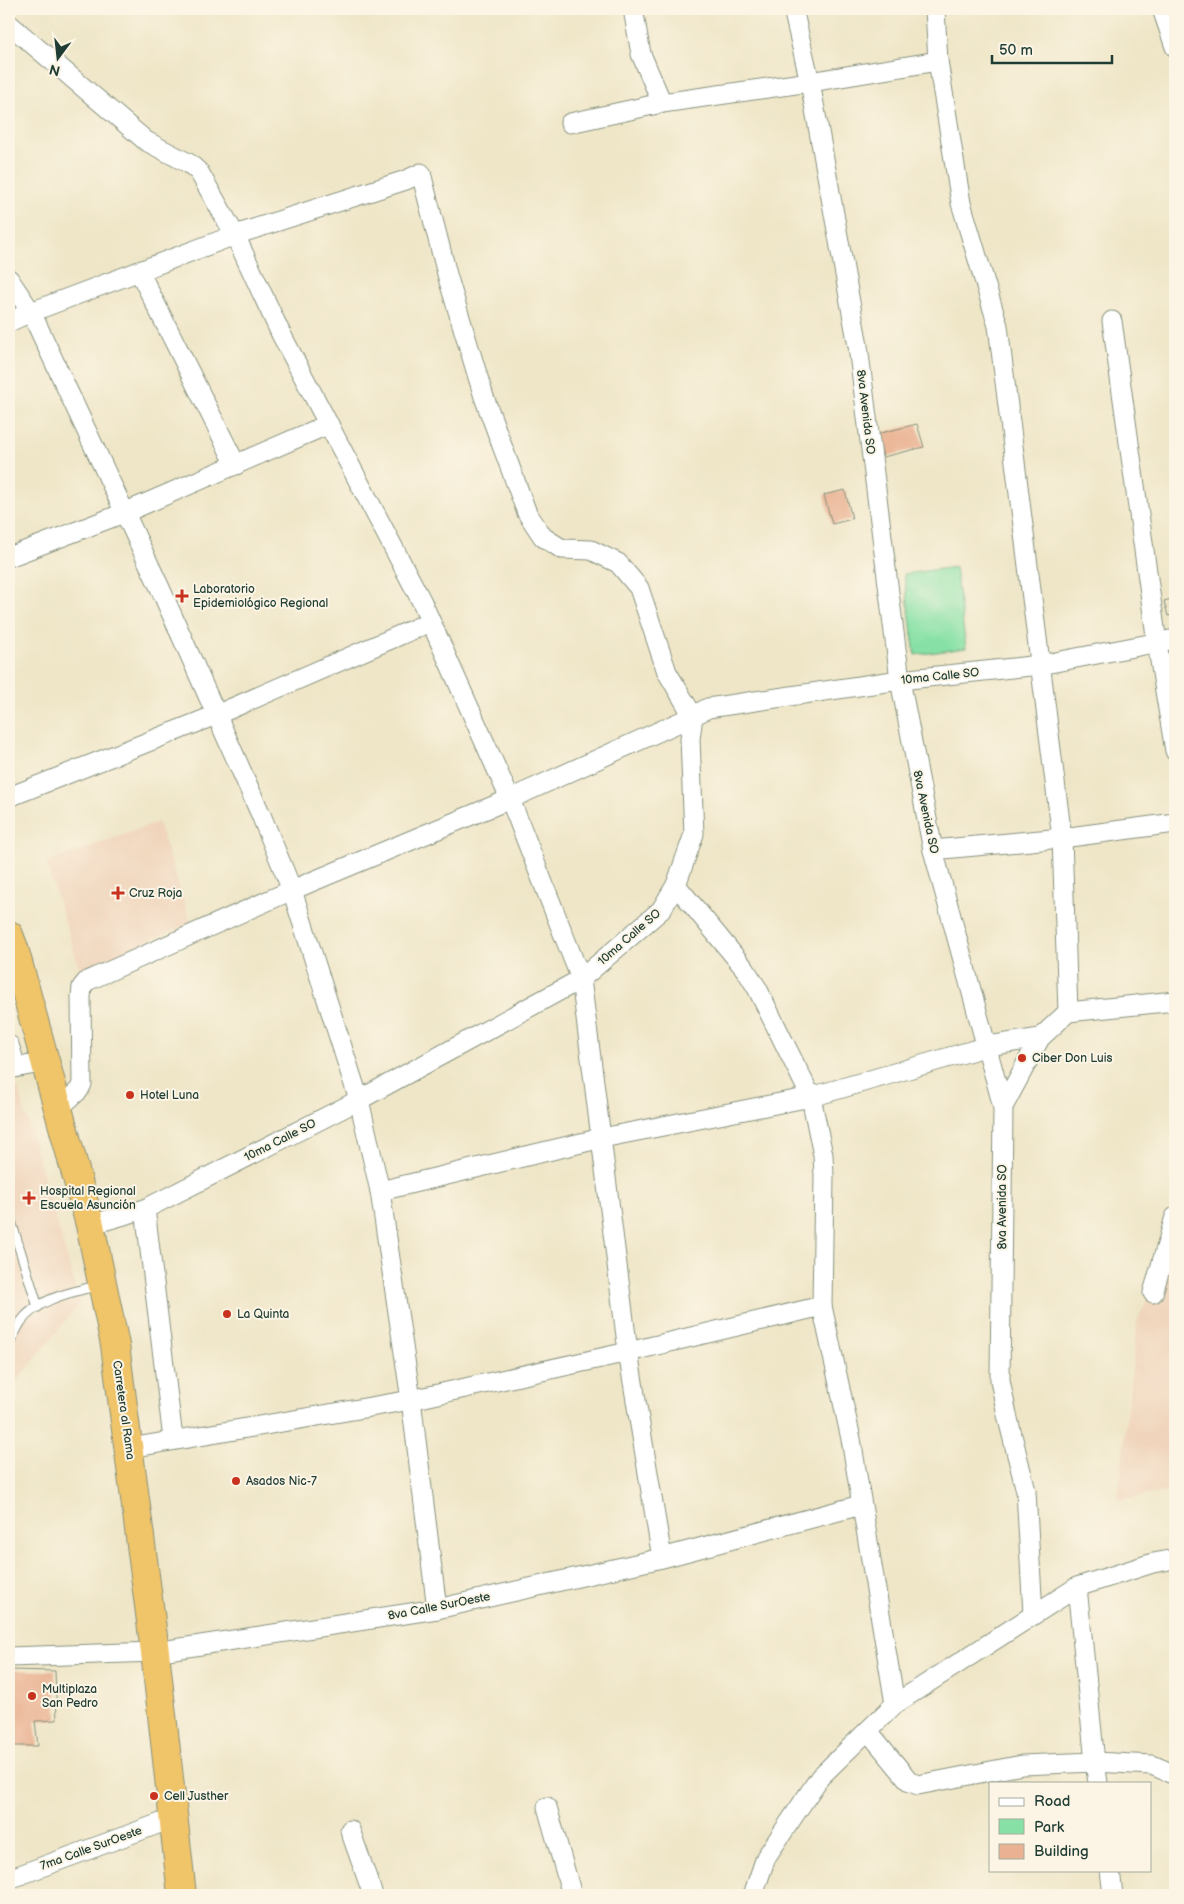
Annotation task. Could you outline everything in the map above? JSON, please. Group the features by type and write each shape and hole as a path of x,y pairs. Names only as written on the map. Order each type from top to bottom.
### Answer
{"highway":[{"name":"Carretera al Rama","path":"9,935 90,1225 115,1345 130,1448 155,1652 182,1895"}],"street":[{"path":"633,9 641,54 662,103"},
{"name":"8va Avenida SO","path":"793,9 810,82 858,346 900,680 933,850 988,1046 1003,1107 1000,1380 1026,1491 1032,1614"},
{"path":"935,9 938,61 961,203 998,326 1062,838 1068,1012"},
{"path":"1162,9 1175,48"},
{"path":"9,24 146,141 190,164 199,172 235,235 281,334 422,602 510,799 581,979 628,1352 662,1558"},
{"path":"570,123 662,103 810,82 938,61"},
{"path":"9,322 235,235 406,180 421,173 448,278 484,397 526,512 543,537 562,549 591,550 618,563 639,588 667,672 693,716 510,799 292,890 87,981 82,987 81,997 82,1084 79,1090 58,1109"},
{"path":"139,271 236,465"},
{"path":"9,279 31,312 216,716 292,890 359,1100 380,1191 437,1609"},
{"path":"1112,321 1157,643 1175,751"},
{"path":"9,557 124,513 329,424"},
{"path":"9,797 216,716 430,622"},
{"name":"10ma Calle SO","path":"90,1225 145,1209 359,1100 581,979 661,910 676,886 694,834 690,739 693,716 708,708 900,680 1040,665 1175,639"},
{"path":"933,850 1062,838 1175,823"},
{"path":"676,886 751,977 811,1097 824,1176 822,1306 851,1439 895,1704"},
{"path":"1003,1107 1040,1038 1068,1012 1175,1001"},
{"path":"380,1191 602,1138 811,1097 988,1046 1040,1038"},
{"path":"9,1045 13,1068 46,1062"},
{"path":"145,1209 173,1439"},
{"path":"1153,1292 1175,1217"},
{"path":"130,1448 173,1439 410,1400 628,1352 822,1306"},
{"name":"8va Calle SurOeste","path":"9,1657 155,1652 437,1609 662,1558 861,1505"},
{"path":"753,1895 766,1857 820,1777 895,1704 1032,1614 1077,1587 1153,1563 1175,1559"},
{"path":"1077,1587 1098,1782"},
{"path":"868,1731 910,1782 918,1785 1022,1765 1095,1762 1152,1765 1175,1775"},
{"path":"548,1807 572,1895"},
{"name":"7ma Calle SurOeste","path":"9,1879 174,1818"},
{"path":"350,1830 373,1895"},
{"path":"1110,1872 1113,1895"}],"lane":[{"path":"9,1215 38,1307"},
{"path":"9,1344 21,1322 38,1307 68,1294 102,1284"}],"shaded area":[{"name":"Cruz Roja","path":"158,822 191,923 80,969 46,863"},
{"name":"Hospital Regional Escuela Asunción","path":"18,1088 80,1303 9,1391 9,1092"},
{"path":"1175,1262 1175,1490 1118,1500 1137,1321 1159,1275"}],"green space":[{"path":"955,567 966,648 915,655 904,574"}],"building":[{"path":"917,424 924,447 883,457 877,434"},
{"path":"845,490 852,519 832,524 824,495"},
{"path":"1175,598 1175,614 1168,616 1164,601"},
{"name":"Multiplaza San Pedro","path":"9,1670 55,1671 57,1720 35,1721 38,1746 9,1746"}],"place":[{"name":"Laboratorio Epidemiológico Regional","path":"182,596"},
{"name":"Cruz Roja","path":"118,893"},
{"name":"Ciber Don Luis","path":"1022,1058"},
{"name":"Hotel Luna","path":"130,1095"},
{"name":"Hospital Regional Escuela Asunción","path":"29,1198"},
{"name":"La Quinta","path":"227,1314"},
{"name":"Asados Nic-7","path":"236,1481"},
{"name":"Multiplaza San Pedro","path":"32,1696"},
{"name":"Cell Justher","path":"154,1796"}]}
